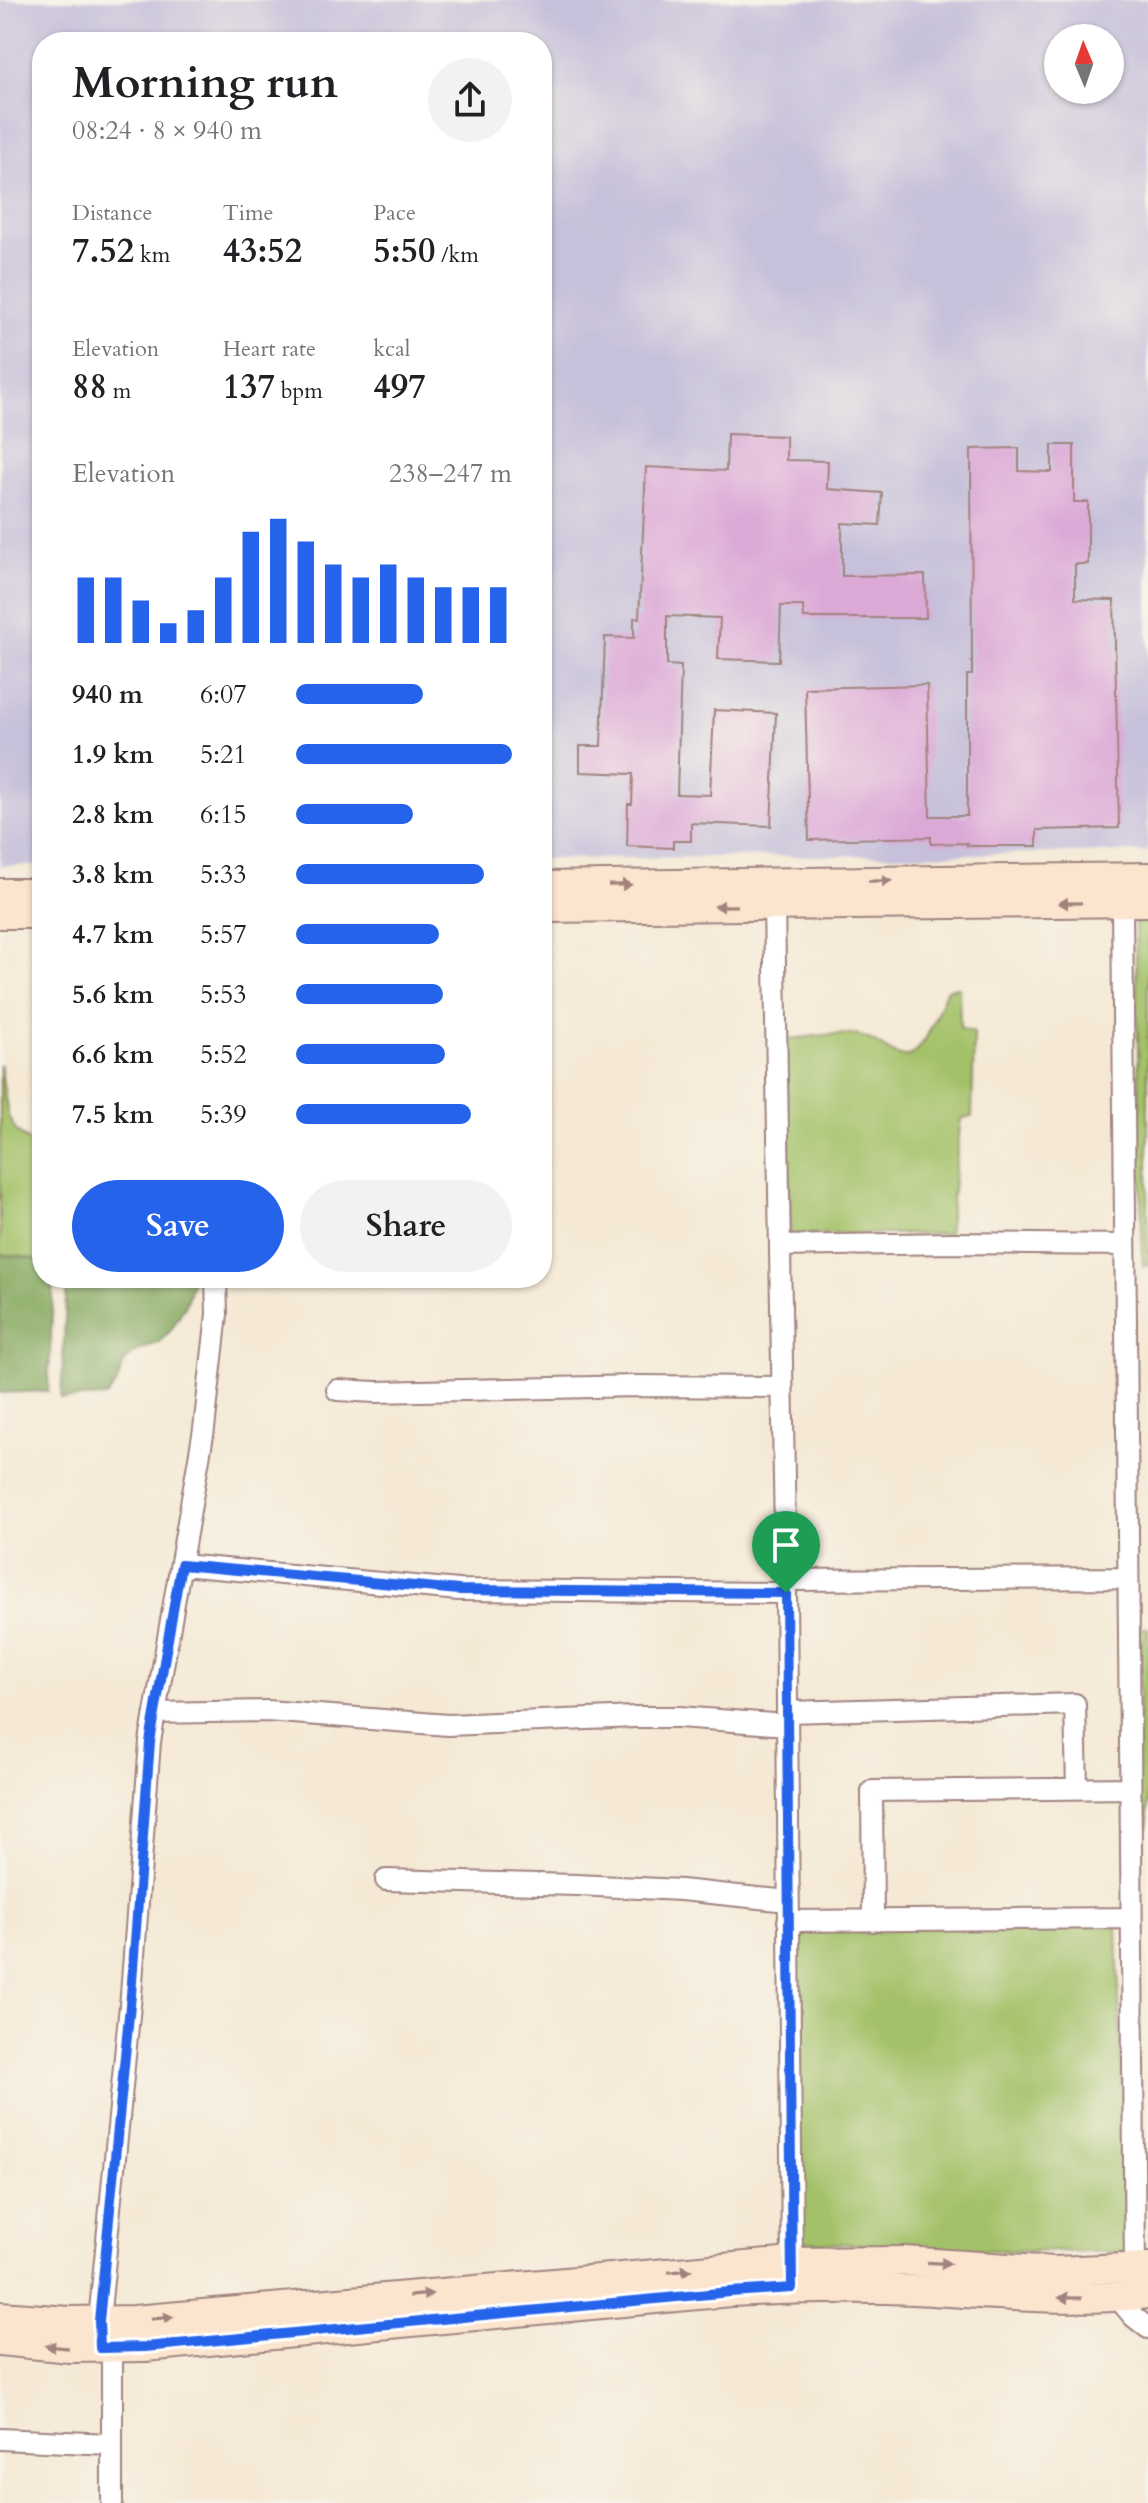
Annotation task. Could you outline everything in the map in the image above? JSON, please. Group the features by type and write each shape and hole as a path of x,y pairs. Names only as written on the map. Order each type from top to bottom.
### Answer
{"street":[{"path":"552,886 1135,890"},
{"path":"552,908 774,906 1135,890"},
{"path":"1135,890 1125,1245 1130,1918 1137,2284 1134,2317 1148,2328"},
{"path":"0,893 32,893"},
{"path":"774,906 786,1586 792,2275"},
{"path":"0,914 32,914"},
{"path":"780,1246 952,1243 1125,1245"},
{"path":"112,2503 103,2339 150,1742 204,1429 217,1314 216,1288"},
{"path":"337,1390 782,1387"},
{"path":"181,1565 459,1590 1127,1578"},
{"path":"155,1713 267,1711 448,1725 636,1717 787,1718 1075,1704 1077,1788"},
{"path":"873,1921 872,1791 1129,1788"},
{"path":"386,1880 681,1890 788,1911 873,1921 1130,1918"},
{"path":"0,2341 103,2339 157,2318 792,2275 904,2261 1054,2271 1137,2284"},
{"path":"0,2316 103,2339"},
{"path":"0,2439 111,2444"}],"shaded area":[{"path":"0,0 1148,0 1148,852 552,859 552,32 32,32 32,866 0,866"}],"green space":[{"path":"1135,922 1148,922 1148,1266 1143,1266"},
{"path":"959,987 960,1028 974,1033 972,1117 961,1118 948,1234 790,1234 786,1039 855,1035 900,1056 909,1056 923,1042 947,989"},
{"path":"0,1064 8,1116 16,1131 32,1144 32,1259 0,1255"},
{"path":"0,1255 18,1256 32,1259 32,1288 53,1288 48,1391 0,1393"},
{"path":"67,1288 190,1288 186,1304 171,1330 160,1342 133,1353 124,1363 116,1385 106,1397 61,1399"},
{"path":"1141,1628 1148,1628 1148,1827 1139,1818 1137,1761"},
{"path":"1117,1923 1126,2252 1009,2251 798,2242 795,1929"}],"building":[{"path":"727,434 786,436 786,460 828,461 827,489 882,493 880,525 842,523 842,576 925,575 926,618 804,618 803,606 781,606 779,661 718,659 720,618 667,616 667,665 681,666 677,794 710,795 714,710 776,713 771,826 691,823 691,841 673,841 673,848 627,846 628,804 632,804 633,774 580,772 580,746 601,746 605,637 634,638 634,618 639,618 646,467 726,471"},
{"path":"1052,445 1074,445 1074,502 1088,502 1088,564 1075,564 1075,599 1114,600 1119,828 1037,830 1037,846 931,844 931,837 809,840 805,688 927,685 930,816 967,816 967,675 972,675 971,449 1019,448 1019,471 1052,472"}],"route":[{"path":"181,1565 459,1590 786,1593 792,2288 145,2347 100,2348 99,2321 131,1995 150,1742 181,1565"}]}
